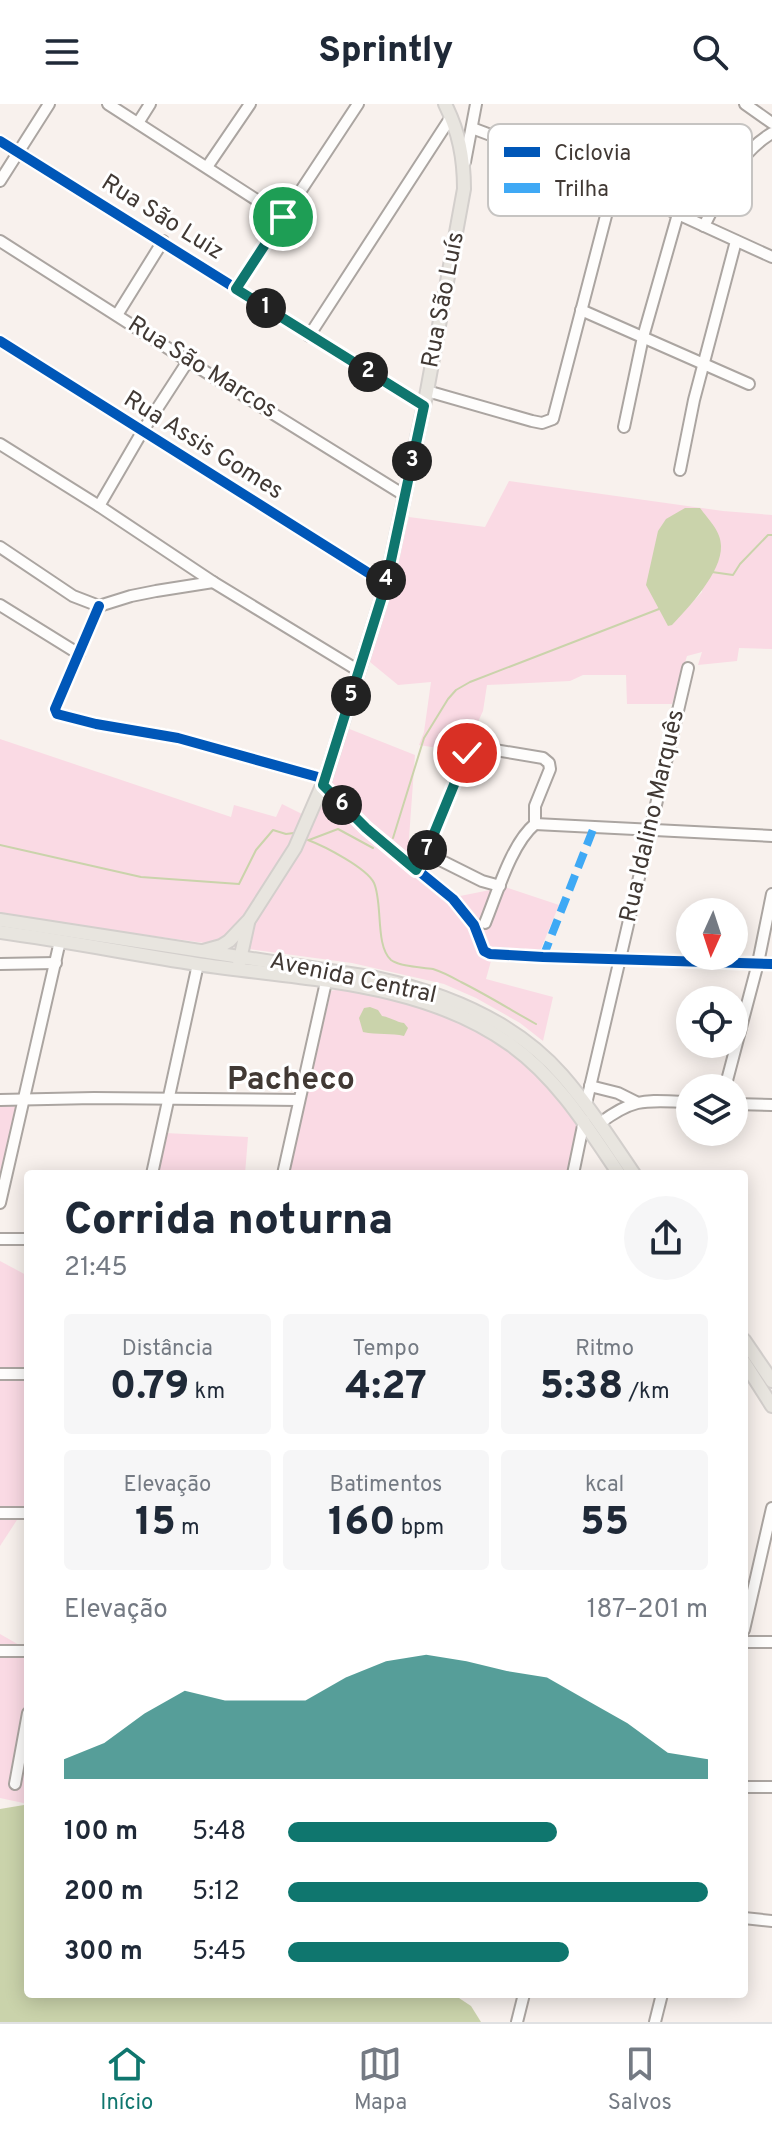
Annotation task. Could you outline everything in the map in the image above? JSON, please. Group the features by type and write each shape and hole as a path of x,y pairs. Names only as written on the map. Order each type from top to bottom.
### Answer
{"main road":[{"path":"445,104 459,140 464,164"},
{"name":"Rua São Luís","path":"249,920 295,848 324,782 386,584 460,215 464,164"},
{"name":"Avenida Central","path":"0,920 200,958"},
{"path":"239,963 249,920"},
{"path":"200,958 229,941 249,920"},
{"name":"Avenida Central","path":"0,932 239,963 438,1005 485,1028 544,1073 584,1121 616,1170"},
{"path":"246,935 247,948 255,958"},
{"name":"Avenida Central","path":"239,963 255,958 376,978 421,988 459,1002 523,1039 561,1074 600,1123 631,1170"},
{"path":"748,1346 772,1381"},
{"path":"749,1377 772,1406"}],"street":[{"path":"0,181 49,104"},
{"path":"108,104 283,217"},
{"path":"138,123 150,104"},
{"path":"207,167 250,104"},
{"path":"236,289 358,104"},
{"name":"Rua São Luís","path":"464,164 476,104"},
{"path":"745,104 772,123"},
{"path":"309,336 451,117"},
{"path":"472,128 488,134"},
{"path":"752,148 772,133"},
{"name":"Rua São Luiz","path":"0,141 424,406"},
{"path":"427,391 532,421 542,423 553,419 606,216"},
{"path":"624,427 643,337 677,216"},
{"path":"682,216 772,257"},
{"path":"704,226 710,216"},
{"name":"Rua São Marcos","path":"0,241 404,495"},
{"path":"117,315 163,241"},
{"path":"680,470 703,364 736,241"},
{"path":"581,310 749,384"},
{"name":"Rua Assis Gomes","path":"0,341 386,584"},
{"path":"99,506 188,361"},
{"path":"0,444 213,582 359,671"},
{"path":"0,547 73,596 99,606 131,596 213,582"},
{"path":"0,605 79,654"},
{"path":"99,606 55,709 57,714 178,738 324,782 366,828 453,899 474,925 484,951 508,956 772,964"},
{"name":"Rua Idalino Marquês","path":"586,1104 688,668"},
{"path":"416,870 471,746 543,758 549,763 550,769 535,806 535,824"},
{"path":"485,923 514,852 535,824 772,836"},
{"path":"426,853 482,881 500,886"},
{"path":"729,1074 758,963 772,894"},
{"path":"0,1203 60,941"},
{"path":"153,1170 200,958"},
{"path":"0,964 56,963"},
{"path":"284,1170 326,982"},
{"path":"590,1086 618,1093 636,1102"},
{"path":"0,1100 299,1100"},
{"path":"600,1123 636,1102 676,1102"},
{"path":"748,1104 772,1105"},
{"path":"574,1170 584,1121"},
{"path":"0,1239 24,1239"},
{"path":"0,1374 24,1374"},
{"path":"748,1613 772,1508"},
{"path":"0,1513 24,1513"},
{"path":"748,1642 772,1642"},
{"path":"0,1651 24,1651"},
{"path":"15,1784 24,1735"},
{"path":"748,1787 772,1787"},
{"path":"748,1918 772,1921"},
{"path":"517,2022 523,1998"},
{"path":"655,2022 661,1998"}],"shaded area":[{"path":"509,481 772,515 772,649 739,648 737,661 698,665 702,652 687,656 672,704 627,704 626,675 583,675 570,681 487,685 483,711 477,724 457,745 444,749 419,745 424,732 431,682 398,685 370,662 409,517 485,527","holes":["685,508 700,508 702,592 668,626"]},
{"path":"685,508 700,508 714,526 719,535 720,556 703,588 687,609 668,626 646,585 658,531 666,519"},
{"path":"347,728 415,755 407,866 421,871 460,896 505,887 559,905 540,951 494,950 486,979 553,997 543,1041 520,1023 444,984 352,963 0,915 0,739 231,817 234,805 276,817 282,804 314,820 324,802"},
{"path":"340,989 393,1000 441,1014 487,1036 532,1067 579,1124 569,1170 290,1170 331,991"},
{"path":"370,1007 382,1016 404,1023 408,1028 404,1036 363,1032 359,1018 364,1008"},
{"path":"0,1104 16,1104 0,1183"},
{"path":"165,1133 248,1137 245,1170 158,1170"},
{"path":"0,1261 24,1274 24,1509 0,1546"},
{"path":"0,1634 24,1648 24,1803 0,1798"},
{"path":"24,1805 24,1998 459,1998 471,2006 481,2022 0,2022 0,1809"}],"waterway":[{"path":"712,572 733,575 768,535 772,535"},
{"path":"393,838 424,738 456,690 659,609"},
{"path":"309,840 338,829 373,848"},
{"path":"0,845 141,877 239,884 256,850 273,830 294,833"},
{"path":"308,840 334,852 370,877 377,891 383,945 391,960 444,973 536,1024"}],"marked path":[{"path":"543,957 594,827"}],"cycle path":[{"path":"0,141 424,406"},
{"path":"0,341 386,584"},
{"path":"99,606 55,709 57,714 178,738 325,779"},
{"path":"323,785 366,828 453,899 474,925 484,951 490,954 772,964"}],"district":[{"name":"Pacheco","path":"291,1081"}],"route":[{"path":"283,217 236,289 424,406 386,584 323,785 366,828 416,870 467,753"}]}
